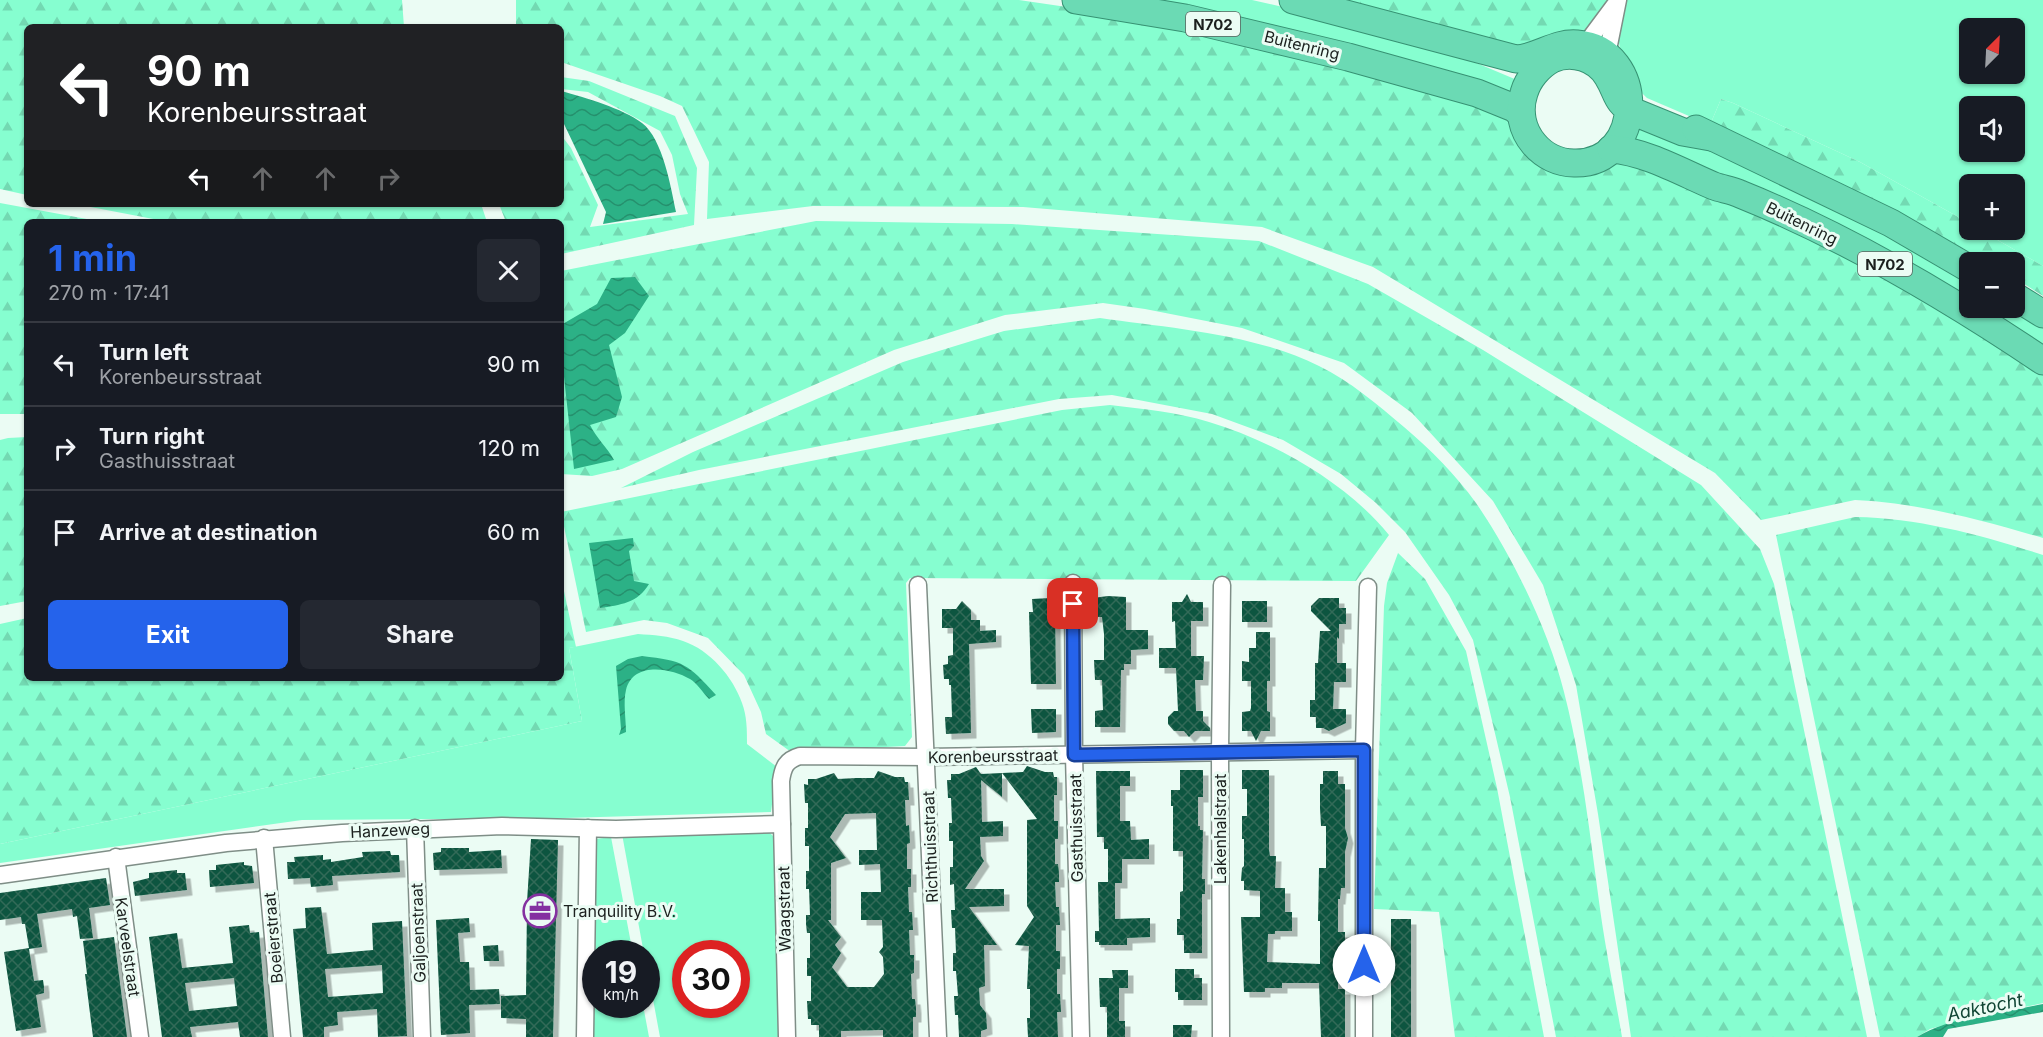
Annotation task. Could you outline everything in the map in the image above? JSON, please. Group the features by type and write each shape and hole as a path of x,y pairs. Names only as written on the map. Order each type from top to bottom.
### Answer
{"highway":[{"name":"Buitenring","path":"1076,0 1185,18 1348,57 1477,93 1514,108 1521,114"},
{"path":"1293,0 1428,35 1476,56 1516,69 1540,61 1568,44 1588,52 1619,68 1628,101 1624,131 1611,149 1587,162 1560,161 1543,153 1530,140 1522,123 1524,90 1540,61"},
{"name":"N702","path":"1628,101 1683,132 1711,137 1891,223 1959,263"},
{"name":"Buitenring","path":"1611,149 1625,150 1738,193 1810,226 1890,267 2043,361"},
{"path":"2025,303 2043,314"}],"street":[{"path":"1588,52 1617,2"},
{"path":"1588,52 1617,2"},
{"name":"Gasthuisstraat","path":"1073,583 1074,755 1081,1037"},
{"name":"Richthuisstraat","path":"918,585 938,1037"},
{"name":"Lakenhalstraat","path":"1221,1037 1222,585"},
{"path":"1364,1037 1364,750 1368,587"},
{"name":"Korenbeursstraat","path":"781,780 783,768 790,759 800,756 927,757 1364,750"},
{"name":"Waagstraat","path":"781,780 787,1037"},
{"name":"Hanzeweg","path":"0,875 264,838 415,828 502,826 616,829 782,824"},
{"name":"Galjoenstraat","path":"415,828 422,1037"},
{"path":"585,1037 588,828"},
{"name":"Boeierstraat","path":"264,838 282,1037"},
{"name":"Karveelstraat","path":"116,857 140,1037"}],"green space":[{"path":"0,0 402,0 404,24 24,24 24,194 0,189"},
{"path":"516,0 1019,0 1135,17 1345,60 1507,117 1523,143 1625,159 1669,172 1873,269 2043,370 2043,538 1927,509 1855,500 1761,520 1715,473 1373,267 1262,227 1023,207 813,206 707,219 709,162 682,106 660,96 564,63 564,24 516,24"},
{"path":"1155,0 1252,0 1335,19 1441,48 1517,80 1510,97 1290,30 1200,8"},
{"path":"1334,0 1607,0 1594,22 1570,35 1517,50"},
{"path":"1490,0 2043,0 2043,266 2025,256 2025,252 2018,252 1998,240 2025,240 2025,174 1959,174 1959,217 1860,162 1733,103 1721,99 1710,125 1647,98 1628,73 1619,43"},
{"path":"564,77 589,81 675,116 697,168 694,225 564,253 564,219 505,219 500,207 564,207 564,139 571,148 598,205 590,227 688,214 680,194 672,155 660,131 588,92 564,89"},
{"path":"1721,99 1733,103 1860,162 1959,217 1959,240 1998,240 2018,252 1969,252 1875,201 1710,125"},
{"path":"1636,121 1750,164 1959,273 1959,295 1631,141"},
{"path":"0,203 87,219 24,219 24,414 0,414"},
{"path":"91,207 482,207 486,219 153,219"},
{"path":"816,221 1012,224 1259,241 1368,284 1483,350 1701,485 1760,549 1774,584 1867,1037 1631,1037 1598,814 1576,685 1543,585 1493,501 1412,413 1344,363 1242,328 1103,303 1005,315 894,350 622,469 592,476 564,474 564,270"},
{"path":"2025,256 2043,266 2043,296 2025,284"},
{"path":"2025,314 2043,323 2043,347 1998,318 2025,318"},
{"path":"1100,318 1240,339 1268,346 1319,366 1363,394 1414,435 1451,472 1476,503 1503,546 1528,594 1549,644 1564,692 1580,767 1603,930 1622,1037 1556,1037 1510,797 1473,640 1449,595 1405,532 1376,503 1341,474 1283,440 1212,414 1112,395 1059,399 699,470 621,488 693,452 903,362 1004,331"},
{"path":"1110,405 1160,411 1233,430 1283,452 1330,481 1372,516 1389,535 1356,581 910,578 906,583 912,737 905,746 791,752 766,734 761,712 744,675 708,638 667,623 644,620 586,632 564,526 564,511 1062,410"},
{"path":"24,437 24,602 0,606 0,440"},
{"path":"1855,517 1926,524 2043,555 2043,1003 1955,1022 1930,1029 1917,1037 1880,1037 1776,535"},
{"path":"1398,553 1425,579 1466,651 1497,788 1544,1037 1455,1037 1439,912 1374,909 1384,606 1387,583"},
{"path":"564,591 576,647 569,648 582,721 0,844 0,624 24,619 24,681 564,681"},
{"path":"638,634 672,638 693,645 711,658 726,674 744,708 747,744 777,767 771,812 565,818 302,820 0,863 0,844 582,721 569,648"},
{"path":"769,832 775,838 780,1037 660,1037 656,1018 660,1018 660,940 641,940 622,834"},
{"path":"611,837 630,940 594,940 596,839"},
{"path":"592,1018 645,1018 649,1037 592,1037"}],"water":[{"path":"564,92 603,104 634,118 649,130 661,152 676,212 603,224 606,212 564,124"},
{"path":"635,277 649,296 625,333 609,345 622,397 616,417 590,425 614,460 574,469 564,377 564,323 597,304 611,278"},
{"path":"633,538 634,546 629,551 634,581 649,584 634,599 600,608 589,543"},
{"path":"642,656 684,665 716,695 709,699 693,681 673,672 654,670 636,674 626,690 626,732 619,735 621,729 616,666 628,659"},
{"path":"2043,1004 2043,1012 1948,1029 1943,1037 1917,1037 1930,1030 1961,1020"}],"building":[{"path":"1187,594 1191,602 1203,602 1203,621 1191,621 1191,656 1204,656 1203,680 1195,680 1196,711 1203,711 1203,721 1210,728 1210,731 1195,731 1189,737 1184,731 1174,731 1168,724 1168,717 1174,711 1178,711 1176,668 1159,668 1159,648 1176,648 1172,602 1182,602"},
{"path":"1126,597 1126,630 1148,630 1148,649 1131,650 1131,664 1124,664 1124,670 1121,670 1120,727 1095,727 1095,711 1103,710 1102,680 1095,680 1094,660 1104,660 1104,634 1102,617 1094,617 1093,598"},
{"path":"1050,598 1050,612 1055,612 1056,684 1031,684 1029,612 1033,612 1032,599"},
{"path":"1319,598 1339,598 1339,608 1346,608 1346,624 1339,624 1337,663 1346,663 1346,682 1334,682 1333,709 1346,709 1346,723 1329,731 1316,728 1316,717 1310,717 1310,700 1315,700 1315,663 1318,663 1320,631 1331,631 1311,611 1311,606"},
{"path":"962,601 971,610 971,620 980,620 980,631 996,630 996,642 969,644 971,733 946,734 945,717 952,717 951,685 949,685 949,679 944,679 943,665 948,664 948,656 953,655 953,628 942,628 942,609 956,609"},
{"path":"1242,601 1267,601 1267,622 1242,622"},
{"path":"1256,632 1270,632 1270,681 1267,681 1267,711 1270,712 1270,731 1261,731 1256,741 1251,731 1242,731 1242,712 1250,711 1251,708 1251,681 1242,681 1242,661 1249,662 1249,648 1256,648"},
{"path":"1031,709 1056,709 1056,732 1032,733"},
{"path":"1027,766 1053,772 1054,777 1057,777 1054,821 1058,821 1055,864 1058,864 1059,882 1055,882 1056,907 1059,907 1060,925 1056,925 1056,951 1060,951 1060,969 1057,969 1057,994 1060,994 1061,1012 1057,1012 1058,1037 1028,1037 1029,946 1015,945 1034,917 1027,906 1027,820 1037,819 1002,773 1023,772"},
{"path":"976,767 981,774 1002,773 1002,797 981,780 982,822 1003,821 1003,836 980,837 981,856 984,861 965,889 1004,889 1004,906 969,907 997,945 984,945 985,986 979,988 980,1005 986,1013 987,1029 981,1031 981,1037 959,1037 954,996 958,996 956,971 953,971 953,953 956,953 955,928 952,928 951,910 955,910 954,884 950,885 950,867 953,867 953,841 949,841 949,823 952,823 951,798 948,798 947,780 951,780 951,774 959,774"},
{"path":"1180,770 1203,770 1203,797 1198,797 1198,826 1200,830 1203,830 1202,879 1205,879 1205,894 1202,894 1202,953 1184,953 1184,935 1177,935 1177,919 1180,919 1180,892 1183,891 1183,851 1173,851 1171,790 1180,790"},
{"path":"1242,770 1269,770 1269,850 1270,856 1276,856 1275,888 1285,888 1285,912 1292,912 1292,931 1275,931 1275,934 1268,934 1267,962 1320,964 1319,868 1326,868 1326,826 1321,826 1320,808 1320,784 1323,784 1323,771 1338,771 1338,784 1345,784 1345,828 1348,838 1345,852 1345,888 1341,888 1340,899 1338,899 1338,932 1345,932 1345,951 1338,951 1338,989 1345,989 1345,1037 1321,1037 1319,983 1282,983 1282,988 1265,988 1265,992 1244,992 1241,917 1260,917 1260,891 1244,890 1244,881 1241,881 1244,866 1242,816 1247,816 1247,789 1242,789"},
{"path":"878,771 895,777 904,777 905,782 908,782 909,800 905,800 906,826 909,825 910,843 907,844 907,869 911,869 911,887 908,887 909,912 912,912 913,930 909,930 910,955 914,955 914,973 911,974 912,999 915,999 916,1008 916,1017 913,1017 913,1037 883,1037 883,1030 841,1031 841,1037 819,1037 819,1025 811,1025 811,1019 808,1019 807,1001 811,1001 811,976 807,976 810,933 807,933 806,924 806,915 810,915 809,889 806,889 809,846 805,846 808,803 805,803 804,784 808,785 808,779 834,773 838,779 874,778","holes":["876,813 877,850 859,850 859,865 880,864 881,892 861,892 861,920 882,920 883,947 879,952 883,957 884,974 874,987 847,987 832,967 841,953 835,945 841,937 828,920 831,920 831,863 846,858 830,837 845,814"]},
{"path":"1096,771 1130,771 1130,786 1120,786 1120,821 1130,821 1131,840 1149,839 1149,859 1122,859 1122,883 1115,883 1115,919 1150,918 1150,937 1127,938 1127,945 1099,945 1099,942 1095,942 1095,931 1099,931 1098,882 1108,882 1108,849 1104,849 1104,837 1097,837"},
{"path":"531,839 558,840 553,1037 526,1037 526,1019 501,1018 501,996 526,995 527,902"},
{"path":"441,848 469,848 469,852 501,850 502,868 434,870 433,853 441,852"},
{"path":"390,851 391,855 399,855 400,872 332,876 333,885 311,887 310,878 288,879 287,862 295,862 294,857 323,855 323,860 331,859 331,862 363,857 362,852"},
{"path":"244,862 244,865 252,866 254,883 210,887 209,870 216,870 216,865"},
{"path":"177,870 177,873 185,873 187,890 135,896 133,882 149,878 149,873"},
{"path":"106,878 110,905 89,908 93,938 80,939 77,916 73,917 72,909 37,914 42,947 29,949 34,981 43,980 44,993 36,995 41,1027 16,1031 4,952 29,948 25,924 22,924 21,917 0,920 0,893"},
{"path":"321,907 327,954 373,950 372,923 402,921 407,1036 378,1037 377,1009 337,1012 338,1025 324,1027 324,1037 303,1037 293,929 306,928 305,908","holes":["382,965 383,993 328,997 325,969"]},
{"path":"469,918 470,932 458,933 460,962 469,962 470,990 499,989 500,1004 469,1005 470,1033 441,1035 436,920"},
{"path":"1391,919 1411,919 1411,1037 1391,1037"},
{"path":"249,925 250,933 259,932 268,1037 240,1037 238,1022 190,1027 192,1037 162,1037 149,937 177,933 182,968 233,963 229,927","holes":["234,978 237,1006 189,1011 185,983"]},
{"path":"114,937 127,1037 93,1037 83,941"},
{"path":"498,945 499,961 484,961 483,946"},
{"path":"1175,969 1194,969 1194,978 1202,978 1202,1000 1178,1000 1178,992 1175,992"},
{"path":"1112,970 1128,970 1128,988 1119,988 1119,1021 1125,1021 1125,1037 1107,1037 1107,1007 1100,1007 1099,978 1113,978"},
{"path":"1173,1025 1192,1025 1191,1037 1173,1037"}],"place":[{"name":"Tranquility B.V.","path":"540,911"}],"route":[{"path":"1073,604 1074,755 1364,750 1364,965"}],"water label":[{"name":"Aaktocht","path":"1985,1007"}]}
